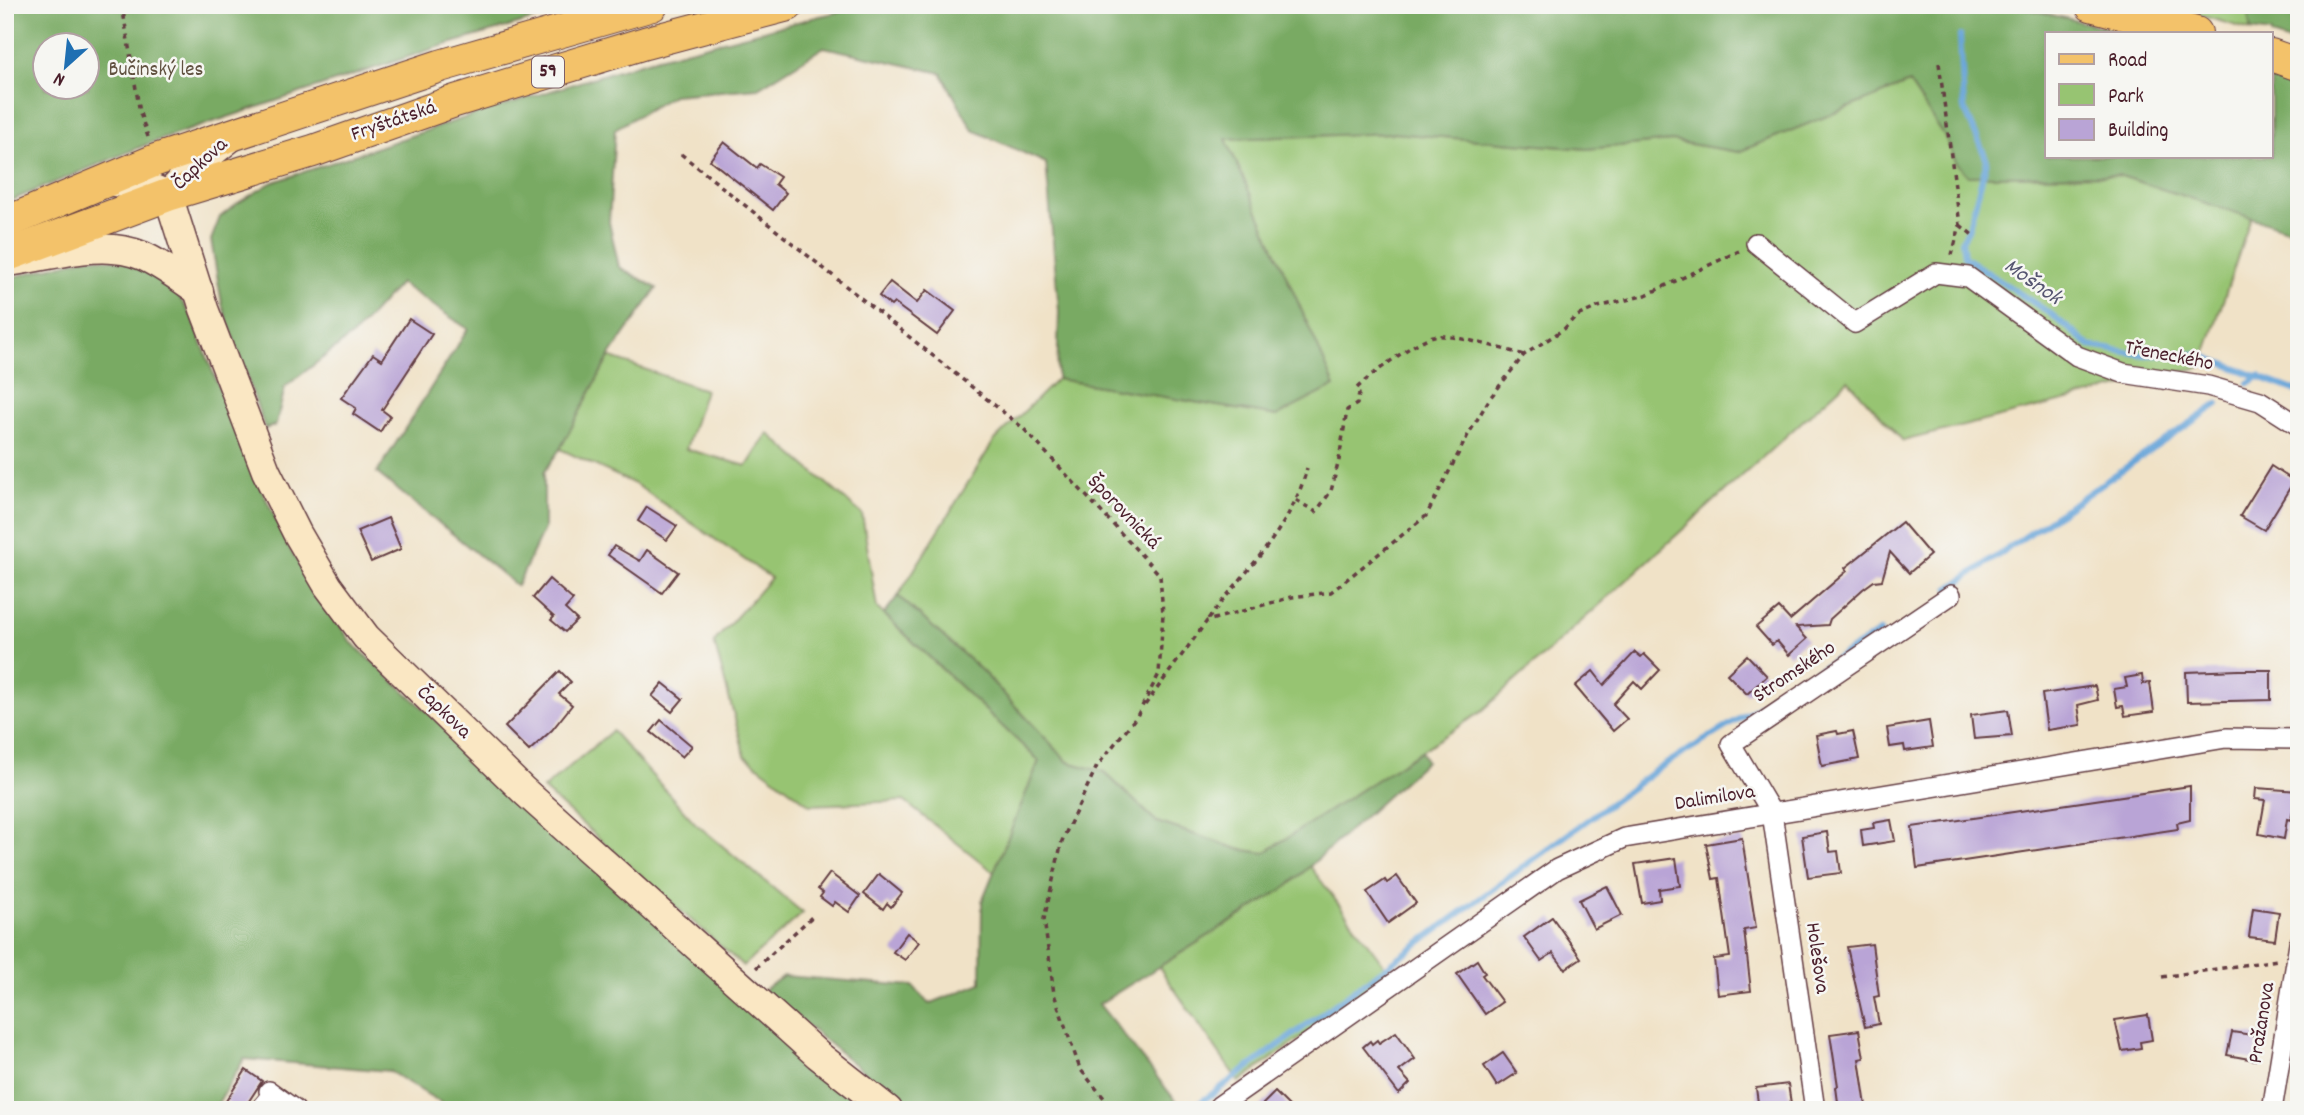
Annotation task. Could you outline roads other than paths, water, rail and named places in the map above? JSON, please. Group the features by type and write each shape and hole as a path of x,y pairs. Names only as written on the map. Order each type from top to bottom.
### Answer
{"main road":[{"name":"Fryštátská","path":"5,223 156,160 440,66 652,5"},
{"name":"Fryštátská","path":"5,256 168,195 313,151 455,101 632,46 788,5"},
{"path":"2091,5 2192,32"},
{"path":"2272,55 2299,65"}],"street":[{"name":"Čapkova","path":"168,195 195,166 234,135"},
{"name":"Čapkova","path":"105,181 149,187 168,195 198,291 266,471 297,533 328,586 366,637 524,791 818,1055 888,1110"},
{"name":"Třeneckého","path":"1756,243 1855,323 1936,272 1969,277 2077,356 2123,373 2208,386 2260,401 2299,426"},
{"path":"5,262 115,249 141,255 198,291"},
{"name":"Stromského","path":"1772,813 1731,744 1951,595"},
{"name":"Dalimilova","path":"1218,1110 1231,1098 1557,869 1624,838 2226,738 2299,739"},
{"name":"Holešova","path":"1772,813 1815,1110"},
{"name":"Pražanova","path":"2272,1110 2298,950"},
{"path":"269,1091 295,1110"}],"lane":[{"path":"253,1110 269,1091"}],"waterway":[{"name":"Mošnok","path":"1960,36 1964,108 1987,160 1968,230 1962,240 1964,257 2051,314 2090,346 2145,355 2198,354 2299,392"},
{"name":"Mošnok","path":"2249,383 2260,376"},
{"path":"1949,589 2218,404"},
{"path":"1193,1110 1656,770 1880,632"}],"park label":[{"name":"Bučinský les","path":"156,71"}]}
